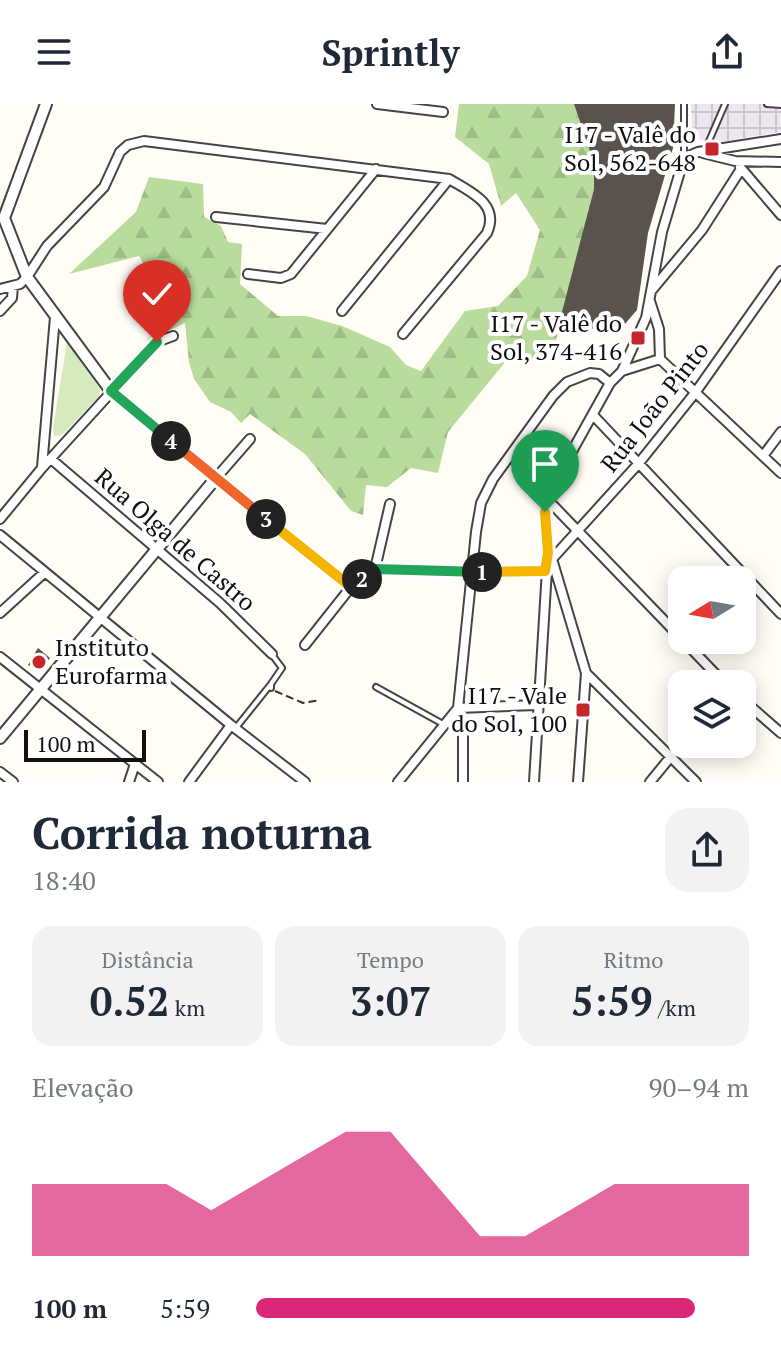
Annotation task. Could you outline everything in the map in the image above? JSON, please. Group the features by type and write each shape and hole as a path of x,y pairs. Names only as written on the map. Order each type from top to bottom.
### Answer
{"street":[{"path":"4,218 46,104"},
{"path":"377,104 443,112"},
{"path":"578,782 586,673 550,556 546,498 610,383 622,371 640,334 650,301 662,232 684,158 702,151 781,139"},
{"path":"0,289 13,286 27,277 58,233 104,187 120,152 128,145 144,141 449,179 485,204 492,222 487,233 403,334"},
{"path":"702,151 738,165 781,162"},
{"path":"652,291 702,230 738,165"},
{"path":"738,165 781,215"},
{"path":"248,274 281,278 291,274 376,169"},
{"path":"342,311 449,179"},
{"path":"0,205 27,277 111,391 351,587"},
{"path":"216,217 327,229"},
{"name":"Rua João Pinto","path":"550,556 579,531 639,463 695,393 781,271"},
{"path":"0,311 12,298 13,286"},
{"path":"650,301 659,329 660,359 781,473"},
{"path":"42,468 55,317"},
{"path":"0,519 42,468 157,342 173,336"},
{"path":"622,371 660,359"},
{"path":"463,782 463,729 458,708 481,503 493,479 553,396 567,382 590,373 599,374 610,383"},
{"path":"593,415 781,614"},
{"path":"763,456 781,432"},
{"path":"0,738 250,439"},
{"name":"Rua Olga de Castro","path":"51,459 220,603 272,654"},
{"path":"546,498 668,623"},
{"path":"375,569 390,504"},
{"path":"3,538 233,727 305,782"},
{"path":"534,782 545,571 550,556"},
{"path":"305,645 351,587 375,569 545,571"},
{"path":"0,613 44,573"},
{"path":"697,654 712,670"},
{"path":"0,657 158,782"},
{"path":"586,673 668,754"},
{"path":"458,708 537,705"},
{"path":"398,782 458,708"},
{"path":"756,711 781,733"},
{"path":"189,782 233,727"},
{"path":"650,782 670,758"},
{"path":"672,758 696,782"},
{"path":"129,782 135,764"},
{"path":"0,772 13,782"}],"lane":[{"path":"684,104 684,158"},
{"path":"702,151 725,104"},
{"path":"767,104 781,105"},
{"path":"233,727 271,686 282,668 272,654"},
{"path":"376,687 445,725"}],"path":[{"path":"271,686 303,703 320,700"}],"shaded area":[{"path":"691,104 781,104 781,132 714,143 692,138"}],"green space":[{"path":"459,104 574,104 594,163 594,189 553,353 543,361 506,361 448,432 438,473 411,468 387,487 366,485 363,515 351,511 305,454 250,414 241,423 231,412 210,402 194,379 185,323 146,341 173,311 139,256 69,274 136,212 149,177 203,184 204,217 221,226 228,242 242,244 240,284 278,316 306,316 342,326 390,347 406,365 421,371 465,311 498,306 527,276 540,230 516,193 501,206 489,164 455,137"},
{"path":"67,342 100,389 99,396 63,434 54,437 53,428"}],"building":[{"path":"574,104 675,104 673,148 648,233 637,310 617,333 589,328 557,331 594,189 594,163"},
{"name":"Instituto Eurofarma","path":"38,648 50,658 40,670 28,665"}],"place":[{"name":"I17 - Valê do Sol, 562-648","path":"712,149"},
{"name":"I17 - Valê do Sol, 374-416","path":"638,338"},
{"name":"Instituto Eurofarma","path":"39,662"},
{"name":"I17 - Vale do Sol, 100","path":"583,710"}],"route":[{"path":"157,342 111,391 351,587 375,569 545,571 548,553 545,512"}]}
